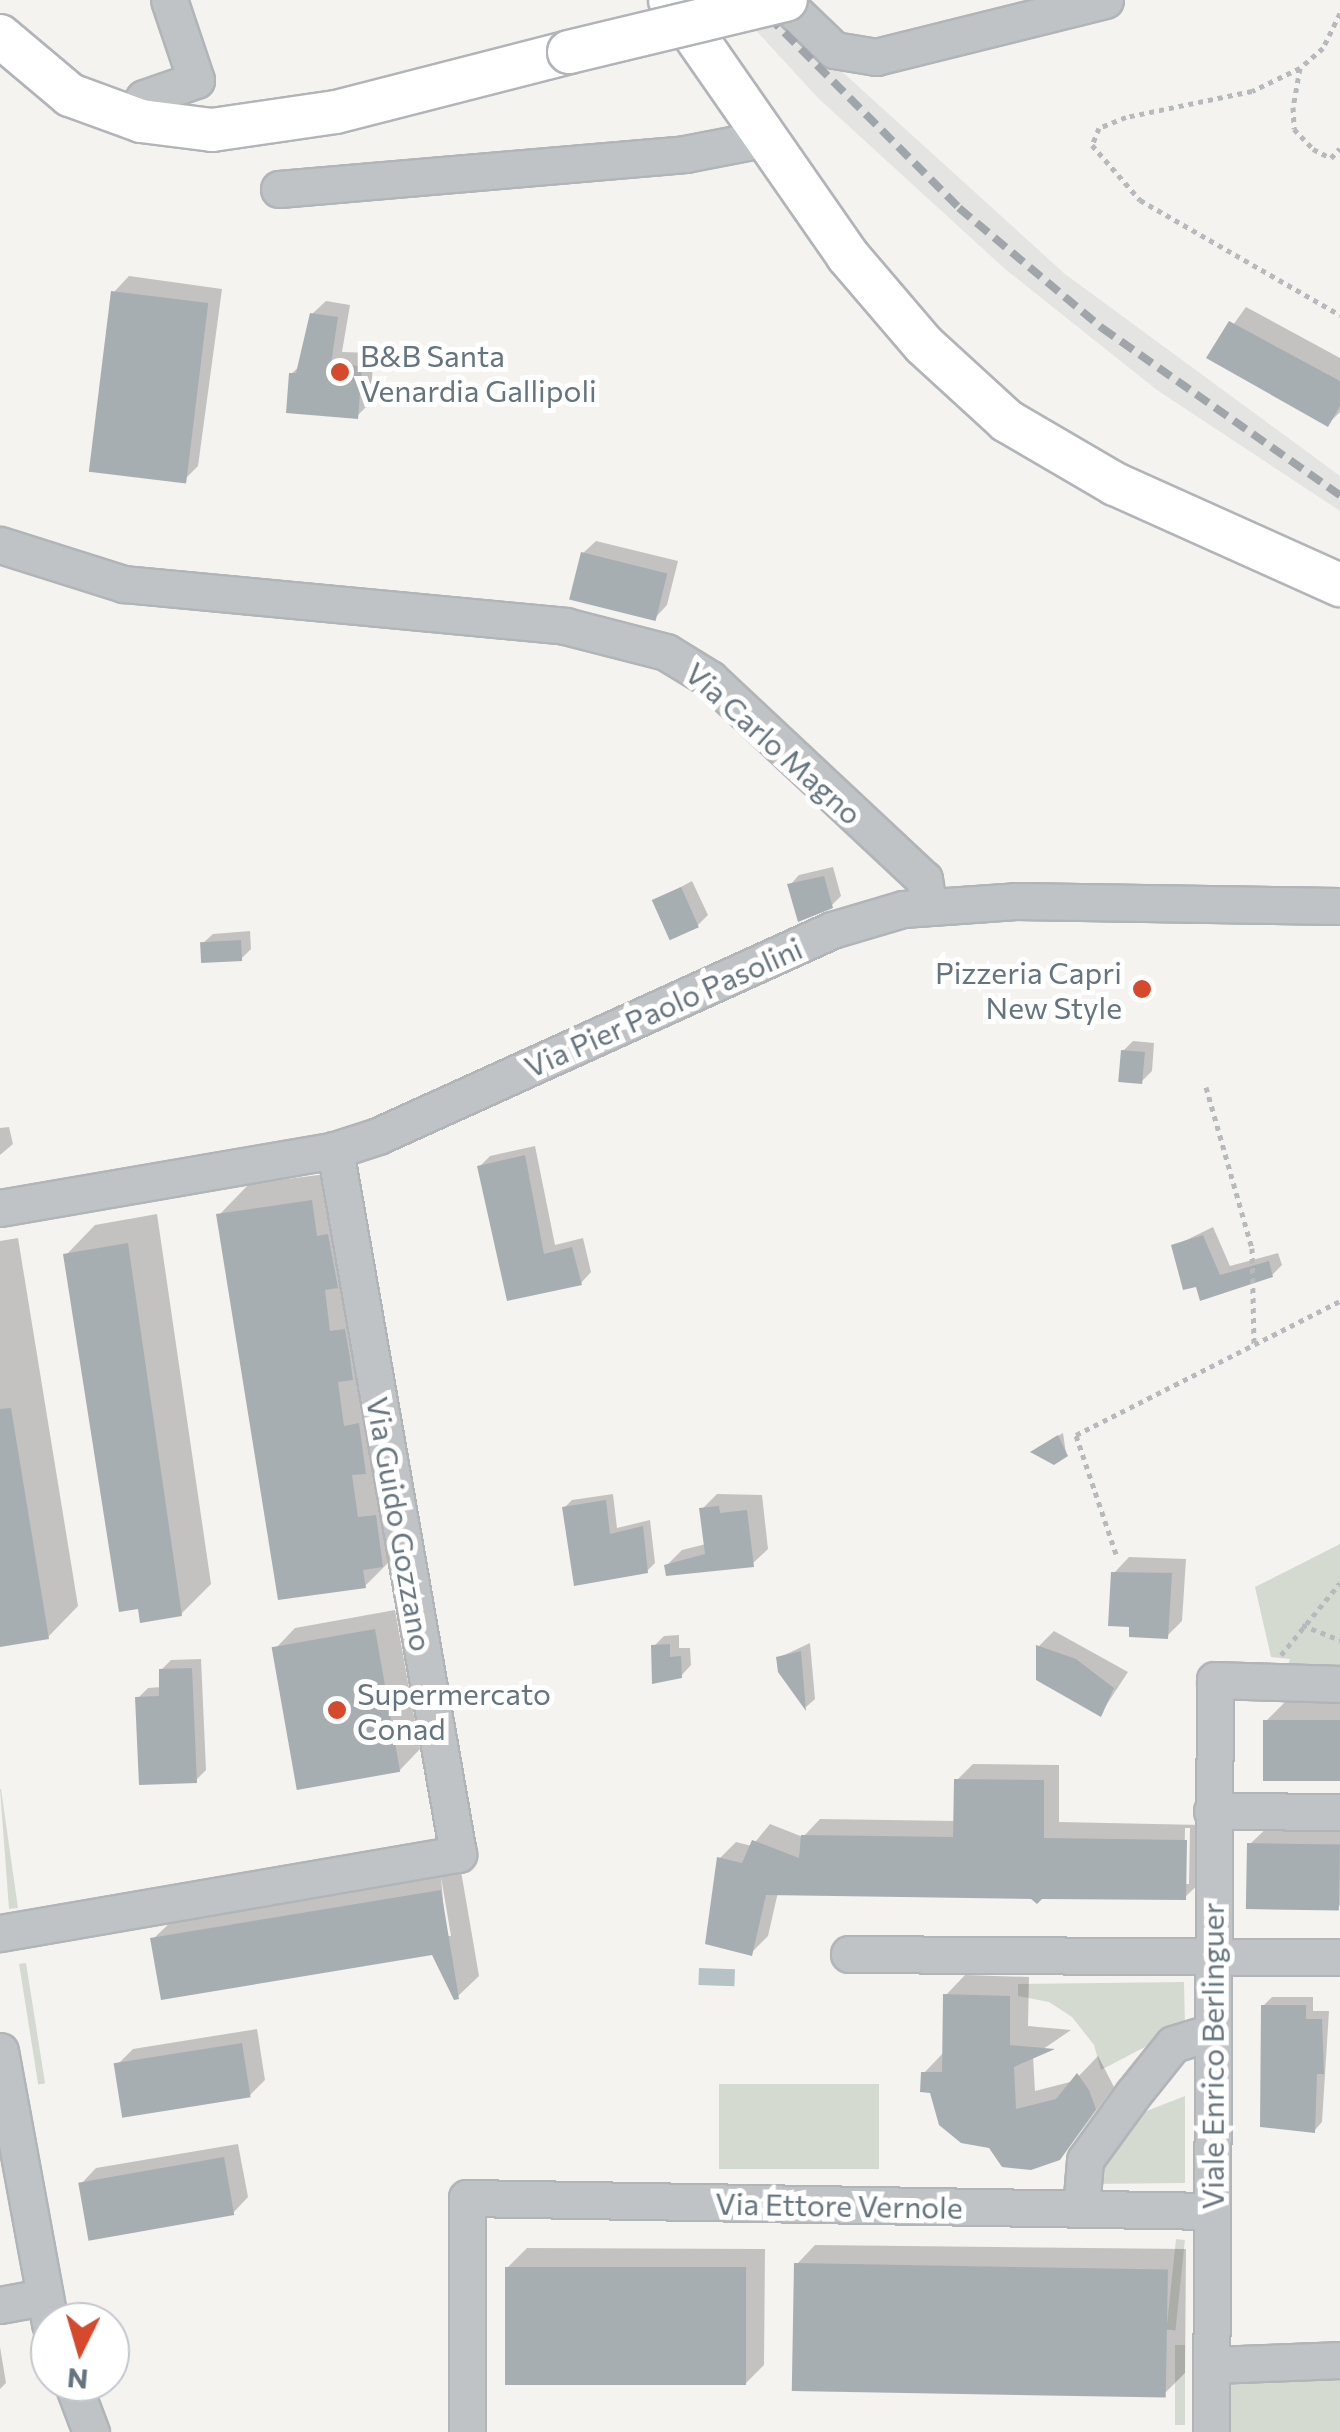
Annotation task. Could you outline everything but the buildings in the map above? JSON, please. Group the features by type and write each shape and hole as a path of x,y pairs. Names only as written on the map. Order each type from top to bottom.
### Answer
{"main road":[{"path":"670,0 847,254 924,344 1007,421 1116,484 1340,586"},
{"path":"0,36 70,95 132,118 212,130 260,128 784,0"}],"street":[{"path":"132,118 144,98 196,80 169,0"},
{"path":"784,0 834,50 876,58 1106,0"},
{"path":"279,189 685,154 767,138"},
{"name":"Via Carlo Magno","path":"0,545 124,584 565,626 689,664 924,879 928,906"},
{"name":"Via Pier Paolo Pasolini","path":"0,1208 334,1150 832,930 928,906 1340,906"},
{"name":"Via Guido Gozzano","path":"0,1933 458,1854 334,1150"},
{"name":"Viale Enrico Berlinguer","path":"1211,2432 1215,1680 1276,1683"},
{"path":"1276,1683 1340,1684"},
{"path":"1212,1811 1340,1812"},
{"path":"849,1954 1340,1957"},
{"path":"1081,2209 1080,2173 1101,2138 1173,2044 1212,2032"},
{"path":"1,2062 44,2302"},
{"name":"Via Ettore Vernole","path":"467,2432 467,2198 1212,2211"},
{"path":"0,2305 30,2309"},
{"path":"1212,2365 1340,2360"},
{"path":"80,2402 91,2432"}],"path":[{"path":"1340,13 1322,48 1300,68 1252,91 1126,117 1099,128 1092,145 1140,200 1340,315"},
{"path":"1300,68 1294,128 1331,158 1340,148"},
{"path":"1206,1088 1252,1248 1254,1344"},
{"path":"1116,1554 1076,1435 1340,1301"},
{"path":"1276,1683 1281,1654 1302,1624 1340,1583"},
{"path":"1324,1598 1340,1595"},
{"path":"1302,1624 1340,1640"}],"shaded area":[{"path":"728,0 784,19 1065,274 1340,476 1340,511 1157,390 1005,269 818,98"},
{"path":"1340,1544 1340,1675 1287,1667 1290,1659 1271,1657 1255,1587"},
{"path":"1,1789 18,1908 9,1909"},
{"path":"26,1963 45,2083 38,2085 19,1964"},
{"path":"699,1968 735,1969 734,1986 698,1985"},
{"path":"1184,1982 1185,2026 1101,2070 1094,2045 1072,2017 1049,2002 1018,1996 1018,1984"},
{"path":"719,2084 879,2084 879,2169 719,2169"},
{"path":"1185,2096 1185,2183 1092,2184 1126,2119"},
{"path":"1176,2239 1185,2240 1175,2330 1166,2330"},
{"path":"1175,2345 1185,2345 1185,2425 1175,2425"},
{"path":"1230,2370 1340,2370 1340,2432 1230,2432"}],"railway":[{"path":"752,0 959,208 1102,328 1340,495"}],"place":[{"name":"B&B Santa Venardia Gallipoli","path":"340,372"},
{"name":"Pizzeria Capri New Style","path":"1142,989"},
{"name":"Supermercato Conad","path":"337,1710"}]}
